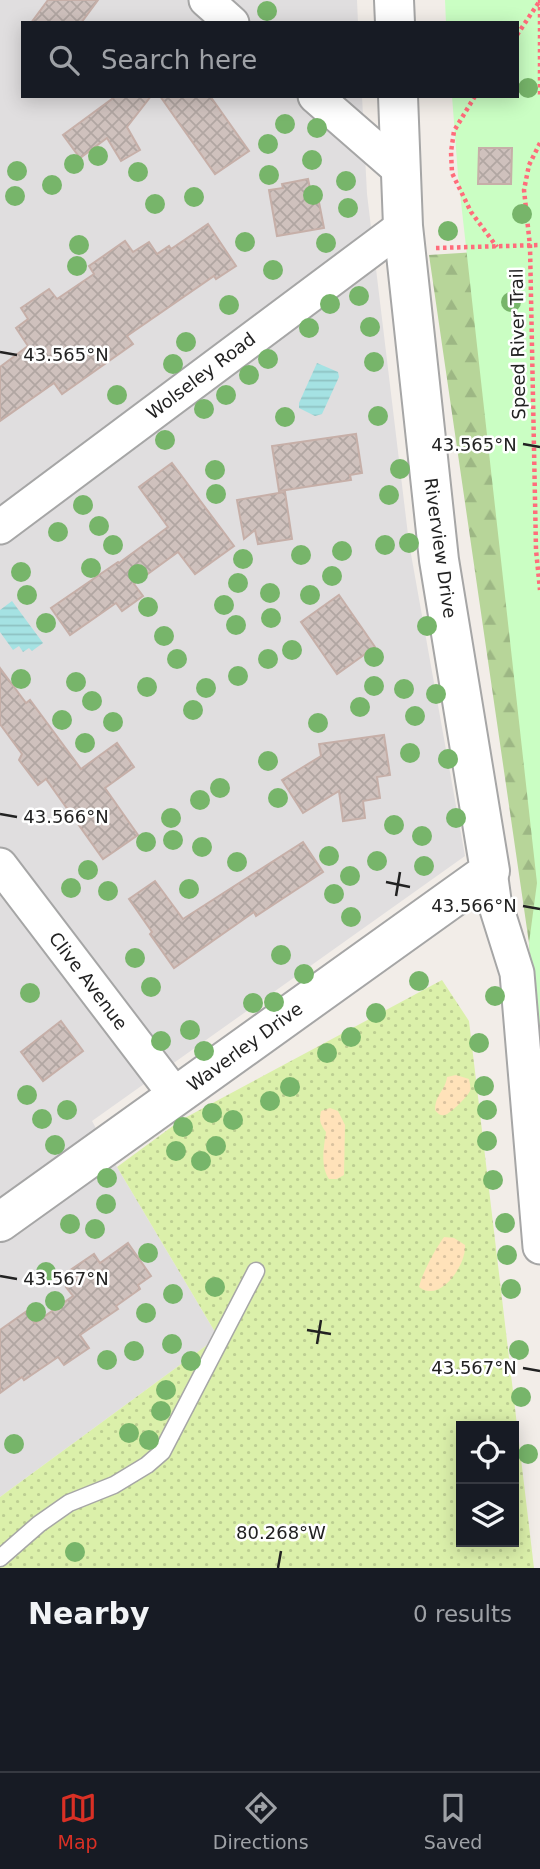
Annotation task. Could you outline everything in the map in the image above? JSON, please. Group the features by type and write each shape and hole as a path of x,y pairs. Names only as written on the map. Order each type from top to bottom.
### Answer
{"street":[{"path":"206,0 230,21"},
{"path":"394,0 395,21"},
{"path":"317,98 401,171"},
{"name":"Riverview Drive","path":"398,98 405,237 439,560 490,871"},
{"name":"Wolseley Road","path":"0,527 405,237"},
{"name":"Clive Avenue","path":"0,865 176,1097"},
{"path":"490,871 495,900 516,973 540,1247"},
{"name":"Waverley Drive","path":"0,1222 490,871"}],"lane":[{"path":"0,1558 39,1524 69,1503 114,1485 147,1465 162,1452 256,1270"}],"path":[{"path":"519,32 540,0"},
{"path":"540,0 540,97"},
{"path":"474,98 454,131 452,173 471,212 497,247"},
{"name":"Speed River Trail","path":"540,143 529,165 524,190 530,246 536,550 540,590"},
{"path":"405,237 497,247 540,245"}],"shaded area":[{"path":"0,0 357,0 358,21 21,21 21,98 362,98 367,194 409,543 465,856 92,1121 218,1337 0,1497"}],"green space":[{"path":"445,0 540,0 540,1037 529,943 537,883 458,175 452,98 519,98 519,21 446,21"},
{"path":"492,251 540,366 540,1053 529,943 429,255"},
{"path":"442,980 469,1021 517,1421 456,1421 456,1547 519,1547 519,1442 534,1568 0,1568 0,1497 218,1337 117,1167 181,1120"}],"sand":[{"path":"456,1075 469,1079 470,1091 451,1112 440,1115 435,1110 437,1099 447,1077"},
{"path":"330,1108 338,1111 345,1125 344,1175 337,1179 329,1179 326,1174 326,1132 320,1122 321,1111"},
{"path":"444,1237 454,1238 465,1245 462,1262 451,1280 435,1290 427,1291 419,1287"}],"water":[{"path":"317,363 338,372 339,377 322,414 315,416 299,408 299,403"},
{"path":"12,601 43,643 32,651 29,648 23,652 19,646 13,650 0,632 0,610"}],"building":[{"path":"48,0 98,0 82,21 32,21"},
{"path":"113,98 149,98 127,127 140,150 121,161 107,138 80,158 63,135"},
{"path":"161,98 211,98 249,151 215,174"},
{"path":"479,148 512,148 511,184 478,184"},
{"path":"308,179 311,193 317,192 324,228 277,236 269,190 283,188 282,184"},
{"path":"208,224 236,266 216,279 214,276 127,336 133,344 62,394 54,383 0,421 0,367 28,346 16,328 28,319 21,308 49,289 57,299 94,274 89,266 125,241 133,252 149,242 157,254 169,246 171,249"},
{"path":"356,434 362,473 350,475 351,480 279,491 272,446"},
{"path":"172,463 234,546 195,574 178,552 134,584 143,596 122,611 116,603 70,635 51,608 168,527 139,487"},
{"path":"285,492 292,539 258,544 255,530 244,539 237,500"},
{"path":"339,595 375,647 337,674 301,622"},
{"path":"0,668 26,703 30,700 81,769 117,743 134,767 105,788 138,835 103,859 46,779 38,785 19,760 22,754 0,724"},
{"path":"384,735 390,775 377,777 380,798 363,801 365,818 343,821 339,791 303,813 282,780 321,756 319,744"},
{"path":"303,842 323,872 256,916 254,912 174,968 129,899 155,881 183,919"},
{"path":"61,1021 83,1051 43,1081 21,1052"},
{"path":"128,1243 151,1276 138,1285 140,1289 116,1306 118,1309 80,1335 89,1348 64,1365 58,1357 0,1393 0,1330 27,1311 35,1323 73,1296 66,1287 70,1285 63,1275 94,1254 100,1263"}]}
